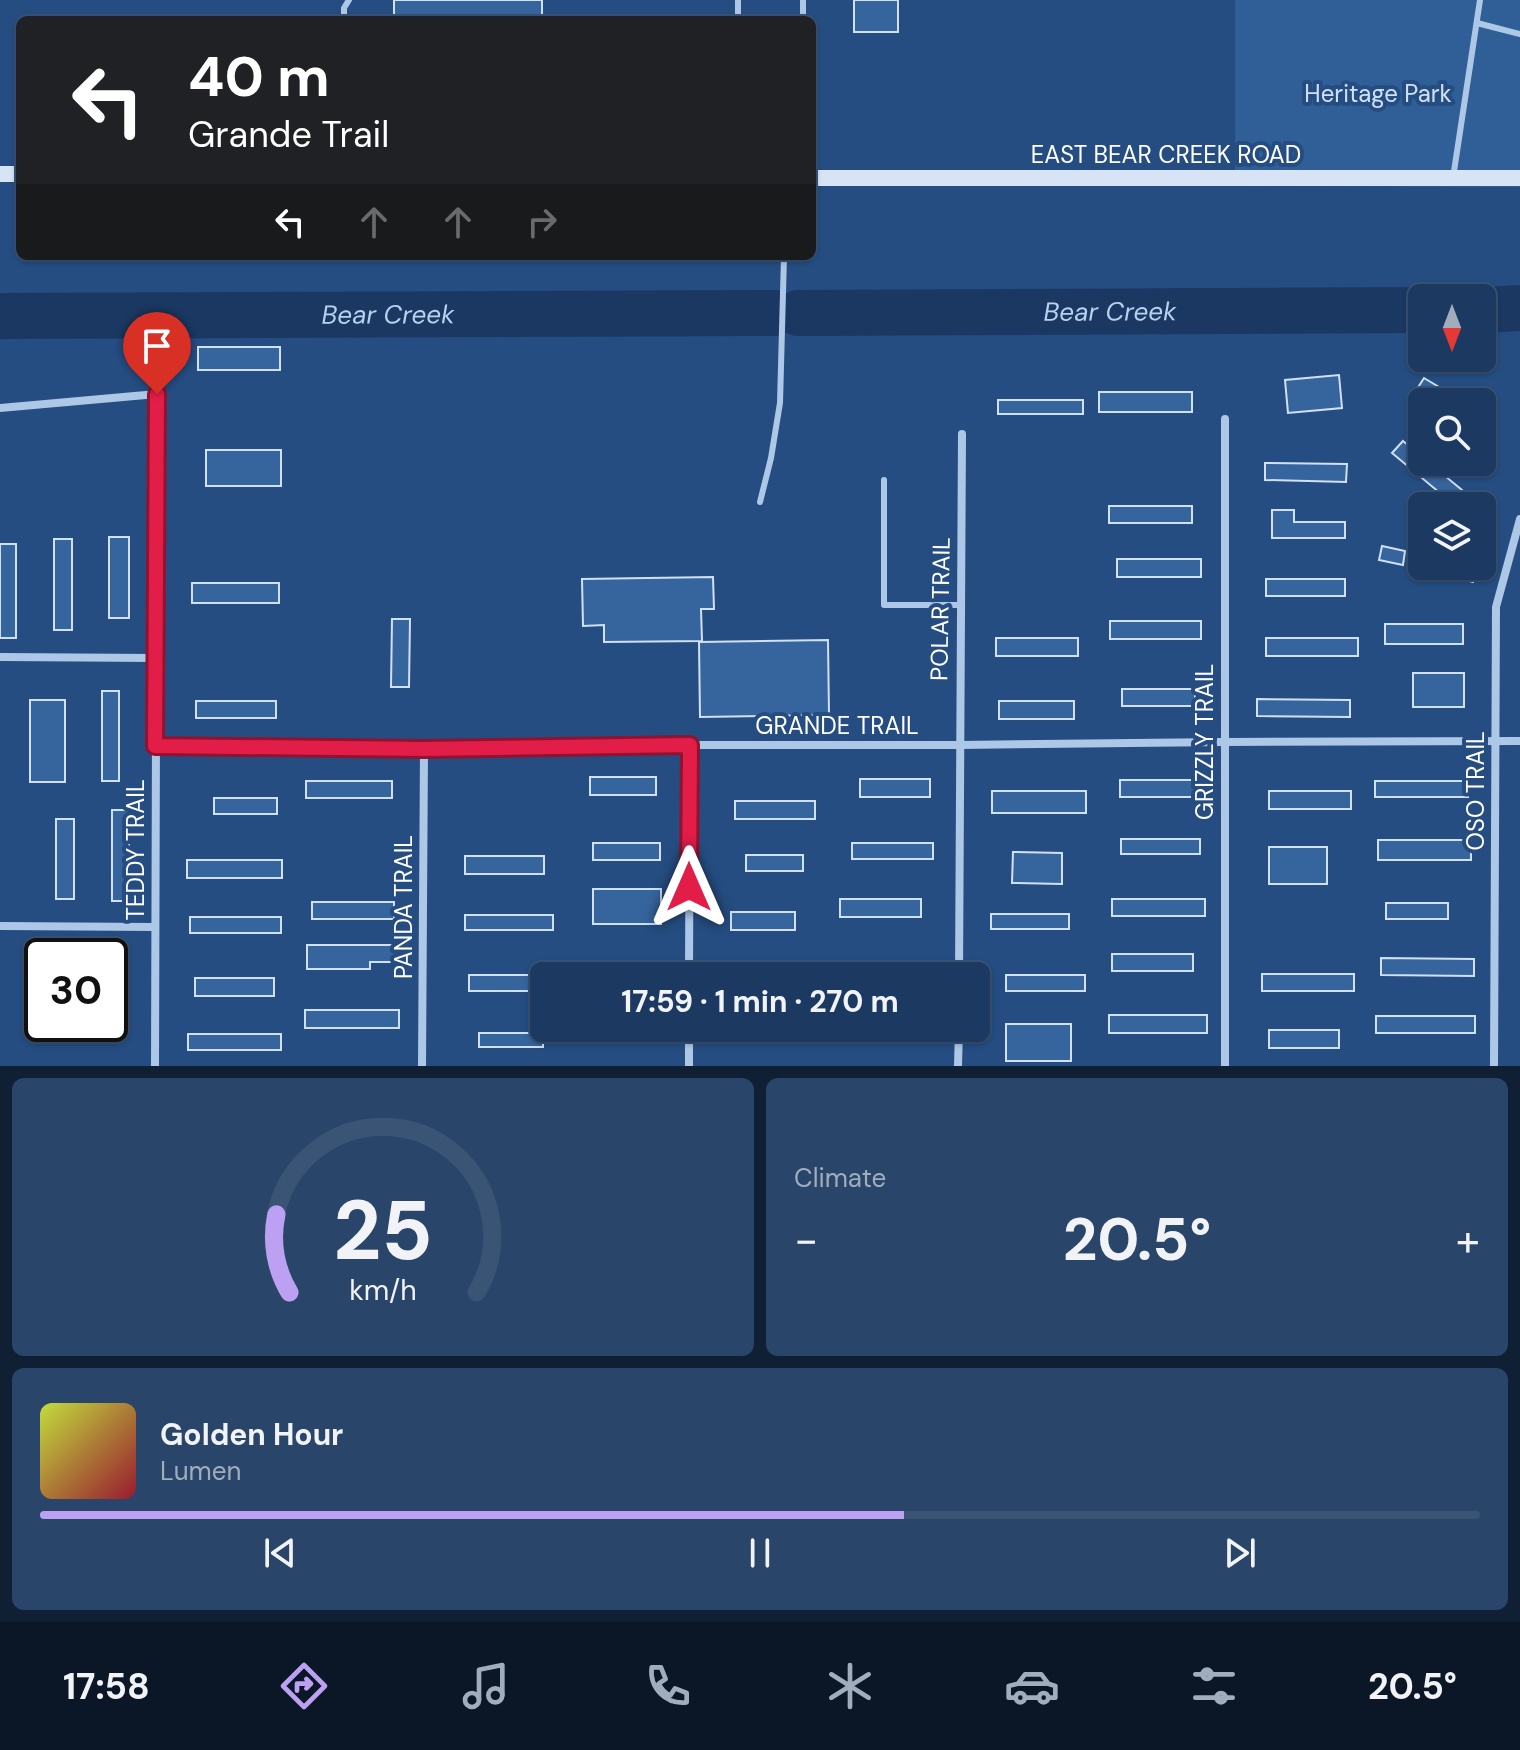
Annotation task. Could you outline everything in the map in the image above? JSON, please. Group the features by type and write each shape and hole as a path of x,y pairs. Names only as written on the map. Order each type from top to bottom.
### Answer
{"main road":[{"name":"EAST BEAR CREEK ROAD","path":"816,178 1520,178"}],"street":[{"name":"TEDDY TRAIL","path":"0,408 157,394 155,1066"},
{"name":"GRIZZLY TRAIL","path":"1225,419 1225,1066"},
{"name":"POLAR TRAIL","path":"959,962 962,434"},
{"name":"OSO TRAIL","path":"1494,1066 1496,607 1520,519"},
{"path":"0,657 155,658"},
{"name":"GRANDE TRAIL","path":"155,746 424,749 1520,741"},
{"path":"689,962 690,745"},
{"name":"PANDA TRAIL","path":"422,1066 424,749"},
{"path":"0,926 155,927"},
{"path":"689,1042 689,1066"},
{"path":"958,1066 959,1042"}],"lane":[{"path":"1453,178 1480,0"},
{"path":"1477,23 1520,34"},
{"path":"760,502 780,403 784,260"},
{"path":"884,480 884,605 960,605"}],"green space":[{"name":"Heritage Park","path":"1235,0 1520,0 1520,187 1235,186"}],"building":[{"path":"394,0 542,0 542,16 394,16"},
{"path":"854,0 898,0 898,32 854,32"},
{"path":"198,347 280,347 280,370 198,370"},
{"path":"1339,375 1342,408 1288,413 1285,380"},
{"path":"1424,378 1441,388 1418,388"},
{"path":"1099,392 1192,392 1192,412 1099,412"},
{"path":"998,400 1083,400 1083,414 998,414"},
{"path":"1403,441 1408,445 1408,466 1392,453"},
{"path":"206,450 281,450 281,486 206,486"},
{"path":"1265,463 1347,464 1346,482 1265,480"},
{"path":"1420,476 1445,476 1464,492 1439,492"},
{"path":"1109,506 1192,506 1192,523 1109,523"},
{"path":"1272,510 1294,510 1294,522 1345,522 1345,538 1272,538"},
{"path":"109,537 129,537 129,618 109,618"},
{"path":"54,539 72,539 72,630 54,630"},
{"path":"0,544 16,544 16,638 0,638"},
{"path":"1382,546 1405,551 1403,565 1379,560"},
{"path":"1117,559 1201,559 1201,577 1117,577"},
{"path":"713,577 714,609 701,609 702,641 604,642 604,625 583,626 582,579"},
{"path":"1266,579 1345,579 1345,596 1266,596"},
{"path":"192,583 279,583 279,603 192,603"},
{"path":"392,619 410,619 409,687 391,687"},
{"path":"1110,621 1201,621 1201,639 1110,639"},
{"path":"1385,624 1463,624 1463,644 1385,644"},
{"path":"996,638 1078,638 1078,656 996,656"},
{"path":"1266,638 1358,638 1358,656 1266,656"},
{"path":"828,640 829,715 700,717 699,642"},
{"path":"1413,673 1464,673 1464,707 1413,707"},
{"path":"1122,689 1195,689 1195,706 1122,706"},
{"path":"102,691 119,691 119,781 102,781"},
{"path":"1257,699 1350,700 1350,717 1257,716"},
{"path":"30,700 65,700 65,782 30,782"},
{"path":"196,701 276,701 276,718 196,718"},
{"path":"999,701 1074,701 1074,719 999,719"},
{"path":"590,777 656,777 656,795 590,795"},
{"path":"860,779 930,779 930,797 860,797"},
{"path":"1120,780 1193,780 1193,797 1120,797"},
{"path":"306,781 392,781 392,798 306,798"},
{"path":"1375,781 1468,781 1468,797 1375,797"},
{"path":"992,791 1086,791 1086,813 992,813"},
{"path":"1269,791 1351,791 1351,809 1269,809"},
{"path":"214,798 277,798 277,814 214,814"},
{"path":"735,801 815,801 815,819 735,819"},
{"path":"112,810 129,810 129,901 112,901"},
{"path":"56,819 74,819 74,899 56,899"},
{"path":"1121,839 1200,839 1200,854 1121,854"},
{"path":"1378,840 1471,840 1471,860 1378,860"},
{"path":"593,843 660,843 660,860 593,860"},
{"path":"852,843 933,843 933,859 852,859"},
{"path":"1269,847 1327,847 1327,884 1269,884"},
{"path":"1013,852 1062,853 1062,884 1012,883"},
{"path":"746,855 803,855 803,871 746,871"},
{"path":"465,856 544,856 544,874 465,874"},
{"path":"187,860 282,860 282,878 187,878"},
{"path":"593,889 661,889 661,924 593,924"},
{"path":"840,899 921,899 921,917 840,917"},
{"path":"1112,899 1205,899 1205,916 1112,916"},
{"path":"312,902 394,902 394,919 312,919"},
{"path":"1386,903 1448,903 1448,919 1386,919"},
{"path":"731,912 795,912 795,930 731,930"},
{"path":"991,914 1069,914 1069,929 991,929"},
{"path":"465,915 553,915 553,930 465,930"},
{"path":"190,917 281,917 281,933 190,933"},
{"path":"307,945 402,945 402,962 370,962 370,969 307,969"},
{"path":"1112,954 1193,954 1193,971 1112,971"},
{"path":"1381,958 1474,959 1474,976 1381,975"},
{"path":"837,961 928,961 928,962"},
{"path":"1262,974 1354,974 1354,991 1262,991"},
{"path":"469,975 530,975 530,991 469,991"},
{"path":"1006,975 1085,975 1085,991 1006,991"},
{"path":"195,978 274,978 274,996 195,996"},
{"path":"305,1010 399,1010 399,1028 305,1028"},
{"path":"1109,1015 1207,1015 1207,1033 1109,1033"},
{"path":"1376,1016 1475,1016 1475,1033 1376,1033"},
{"path":"1006,1024 1071,1024 1071,1061 1006,1061"},
{"path":"1269,1030 1339,1030 1339,1048 1269,1048"},
{"path":"479,1033 530,1033 530,1042 543,1042 543,1047 479,1047"},
{"path":"188,1034 281,1034 281,1050 188,1050"}],"waterway":[{"name":"Bear Creek","path":"1496,309 1520,308"},
{"name":"Bear Creek","path":"798,313 1408,310"},
{"name":"Bear Creek","path":"0,316 775,313"}],"route":[{"path":"157,394 155,746 424,749 690,745 689,887"}]}
